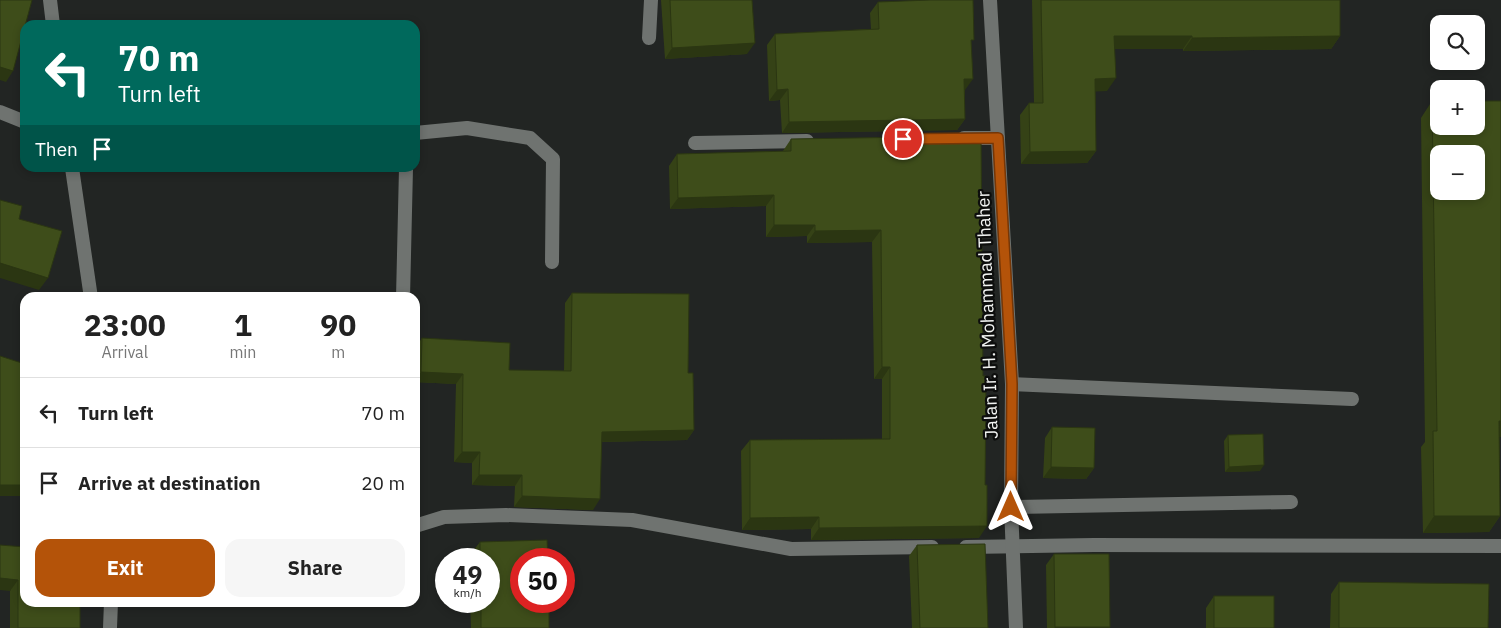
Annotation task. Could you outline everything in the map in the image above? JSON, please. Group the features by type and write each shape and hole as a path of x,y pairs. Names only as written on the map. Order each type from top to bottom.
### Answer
{"street":[{"path":"50,0 52,20"},
{"path":"649,38 651,0"},
{"name":"Jalan Ir. H. Mohammad Thaher","path":"990,0 1012,384 1011,507 1016,628"},
{"path":"0,112 20,120"},
{"path":"420,133 467,128 530,138 553,159 552,262"},
{"path":"949,138 998,138"},
{"path":"695,142 822,140"},
{"path":"73,172 90,292"},
{"path":"403,292 406,172"},
{"path":"1012,384 1352,398"},
{"path":"1011,507 1290,502"},
{"path":"420,524 444,517 516,515 632,520 791,549 1094,544 1501,546"},
{"path":"110,628 112,607"}],"building":[{"path":"0,0 32,0 27,20 20,20 20,45 13,71 0,67"},
{"path":"670,0 752,0 755,43 672,48"},
{"path":"973,0 974,40 971,40 973,79 964,79 965,119 789,122 788,89 777,90 775,34 879,29 878,2"},
{"path":"1041,0 1340,0 1340,36 1192,38 1192,36 1114,36 1116,78 1095,79 1096,151 1030,152 1029,103 1043,103"},
{"path":"1485,101 1501,101 1500,516 1434,516 1433,431 1437,431 1434,200 1485,200 1485,145 1433,145 1433,135 1485,135"},
{"path":"981,136 983,376 986,376 985,485 987,485 987,526 819,528 819,517 750,518 750,440 890,439 890,367 882,367 881,230 815,231 815,225 774,225 774,195 678,198 677,154 791,151 791,139"},
{"path":"0,200 22,206 19,219 62,231 48,278 0,263"},
{"path":"572,293 689,294 688,373 693,373 694,430 602,432 600,499 522,496 522,475 479,475 480,452 462,452 463,374 421,372 422,338 510,343 509,370 571,371"},
{"path":"0,356 20,362 20,485 0,485"},
{"path":"1052,427 1095,428 1094,468 1051,467"},
{"path":"1263,434 1264,465 1229,467 1228,435"},
{"path":"547,540 547,548 510,548 510,613 549,613 549,628 481,628 481,613 500,613 500,548 480,548 480,542"},
{"path":"985,544 988,628 920,628 917,545"},
{"path":"0,545 20,547 20,607 80,607 80,628 18,628 18,580 0,578"},
{"path":"1054,554 1109,554 1110,627 1055,627"},
{"path":"1339,582 1489,584 1488,628 1339,628"},
{"path":"1214,596 1274,596 1274,628 1214,628"}],"route":[{"path":"903,139 998,138 1012,384 1011,507"}]}
